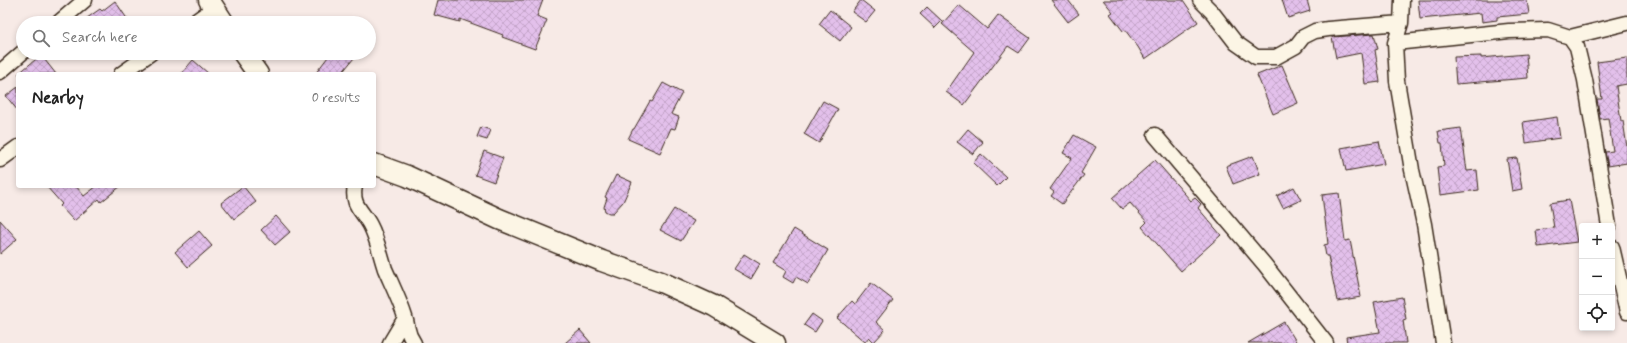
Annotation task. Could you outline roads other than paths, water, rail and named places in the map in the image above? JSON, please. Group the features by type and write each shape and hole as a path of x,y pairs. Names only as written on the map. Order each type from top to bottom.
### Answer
{"main road":[{"path":"248,60 257,72"},
{"path":"376,165 407,176 506,222 602,261 661,282 714,306 775,343"}],"street":[{"path":"66,16 85,0"},
{"path":"1200,0 1212,12 1236,43 1256,57 1276,56 1296,46 1303,37 1315,31 1328,28 1401,23"},
{"path":"1402,0 1401,23 1395,44 1397,81 1412,170 1424,224 1443,343"},
{"path":"206,16 216,10"},
{"path":"1395,44 1509,31 1548,30 1570,37 1627,23"},
{"path":"1570,37 1577,47 1585,80 1609,223"},
{"path":"0,72 16,58"},
{"path":"124,72 141,60"},
{"path":"1155,136 1265,265 1326,343"},
{"path":"0,160 16,148"},
{"path":"355,188 354,193 355,200 359,210 370,225 406,318 408,336 414,343"},
{"path":"1615,259 1627,312"},
{"path":"390,343 406,318"}]}
